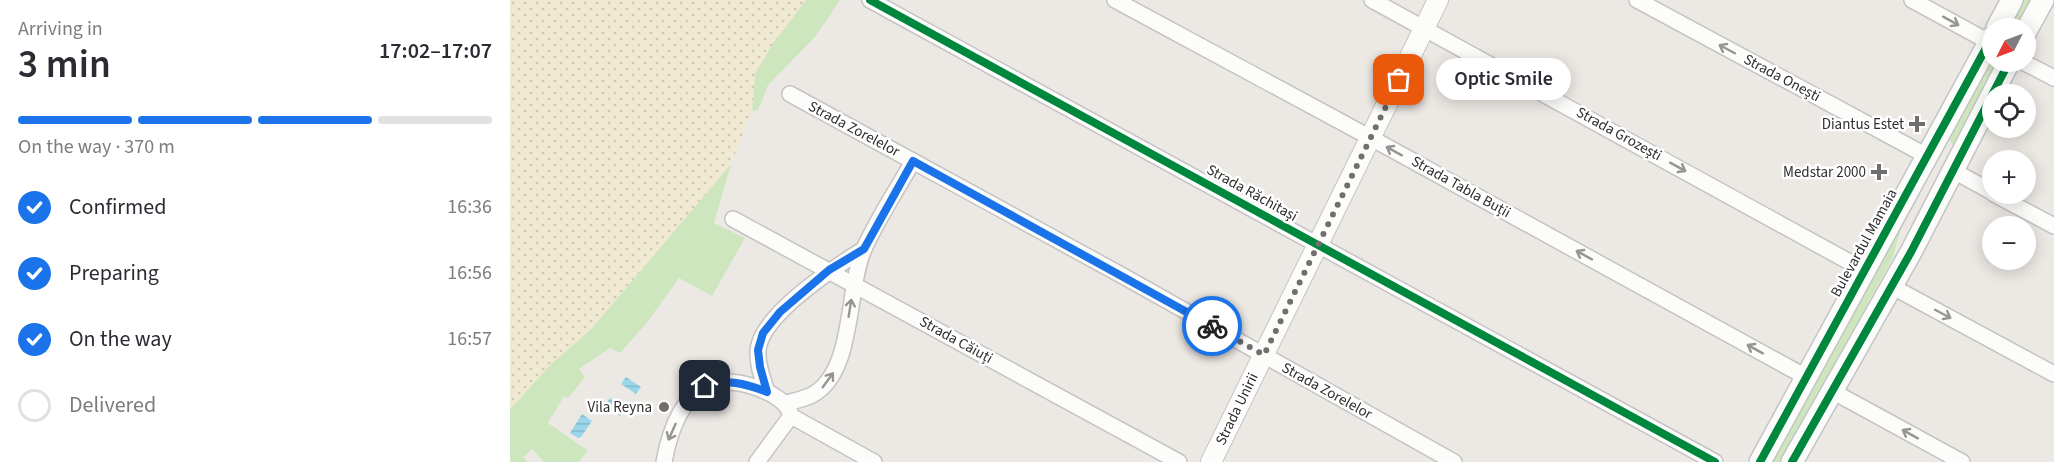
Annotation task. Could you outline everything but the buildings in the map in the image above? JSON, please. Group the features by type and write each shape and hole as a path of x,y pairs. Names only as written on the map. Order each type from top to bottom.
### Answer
{"main road":[{"name":"Bulevardul Mamaia","path":"2002,18 2012,0"},
{"path":"2033,18 2043,0"},
{"name":"Bulevardul Mamaia","path":"1760,462 1982,56"},
{"path":"1792,462 1911,252 2004,72"},
{"path":"1911,252 1922,216 1946,171 1952,154 1946,144 1931,148"}],"street":[{"name":"Strada Răchitași","path":"870,0 1715,462"},
{"name":"Strada Tabla Buții","path":"1115,0 1806,377"},
{"name":"Strada Grozești","path":"1372,0 1864,270"},
{"name":"Strada Unirii","path":"1211,462 1438,0"},
{"name":"Strada Onești","path":"1637,0 1931,148"},
{"path":"1912,0 1982,31"},
{"path":"2036,69 2054,78"},
{"name":"Strada Zorelelor","path":"790,94 1454,462"},
{"path":"757,462 788,410 825,386 839,364 854,284 864,249 913,161"},
{"path":"1952,170 1982,187"},
{"path":"2013,204 2054,226"},
{"name":"Strada Căiuți","path":"733,219 854,284 1150,455 1179,462"},
{"path":"767,392 758,350 763,333 780,312 829,270 864,249"},
{"path":"1891,286 2054,374"},
{"path":"664,462 668,439 685,404 705,386 726,381 767,392 788,410 874,462"},
{"path":"1832,391 1962,462"}],"green space":[{"path":"806,0 840,0 815,37 768,85 758,110 752,111 755,74 773,43"},
{"path":"2019,0 2035,0 2025,18 2009,18"},
{"path":"1982,70 1996,72 1990,84 1982,84 1982,98 1955,147 1948,139"},
{"path":"731,164 714,223 745,238 712,296 679,278 645,325 620,353 610,348 579,369 585,377 568,398 564,396 548,423 588,451 578,462 544,462 532,449 523,457 527,462 510,462 510,409 550,365 592,328"},
{"path":"1923,178 1927,180 1901,229 1893,257 1782,462 1765,462"}],"sand":[{"path":"510,0 806,0 773,43 755,74 752,111 731,164 592,328 550,365 510,409"}],"water":[{"path":"626,377 641,387 636,394 621,384"},
{"path":"610,398 625,409 620,416 605,405"},
{"path":"582,414 592,421 578,438 570,433"}],"cycle path":[{"path":"870,0 1715,462"},
{"path":"1760,462 1982,55"},
{"path":"1792,462 1911,252 2004,72"}],"way so far":[{"path":"1212,326 1264,355 1399,80"}],"place":[{"name":"Optic Smile","path":"1399,80"},
{"name":"Diantus Estet","path":"1917,124"},
{"name":"Medstar 2000","path":"1879,172"},
{"name":"Vila Reyna","path":"664,407"}],"route":[{"path":"705,386 726,381 767,392 758,350 763,333 780,312 829,270 864,249 913,161 1212,326"}]}
